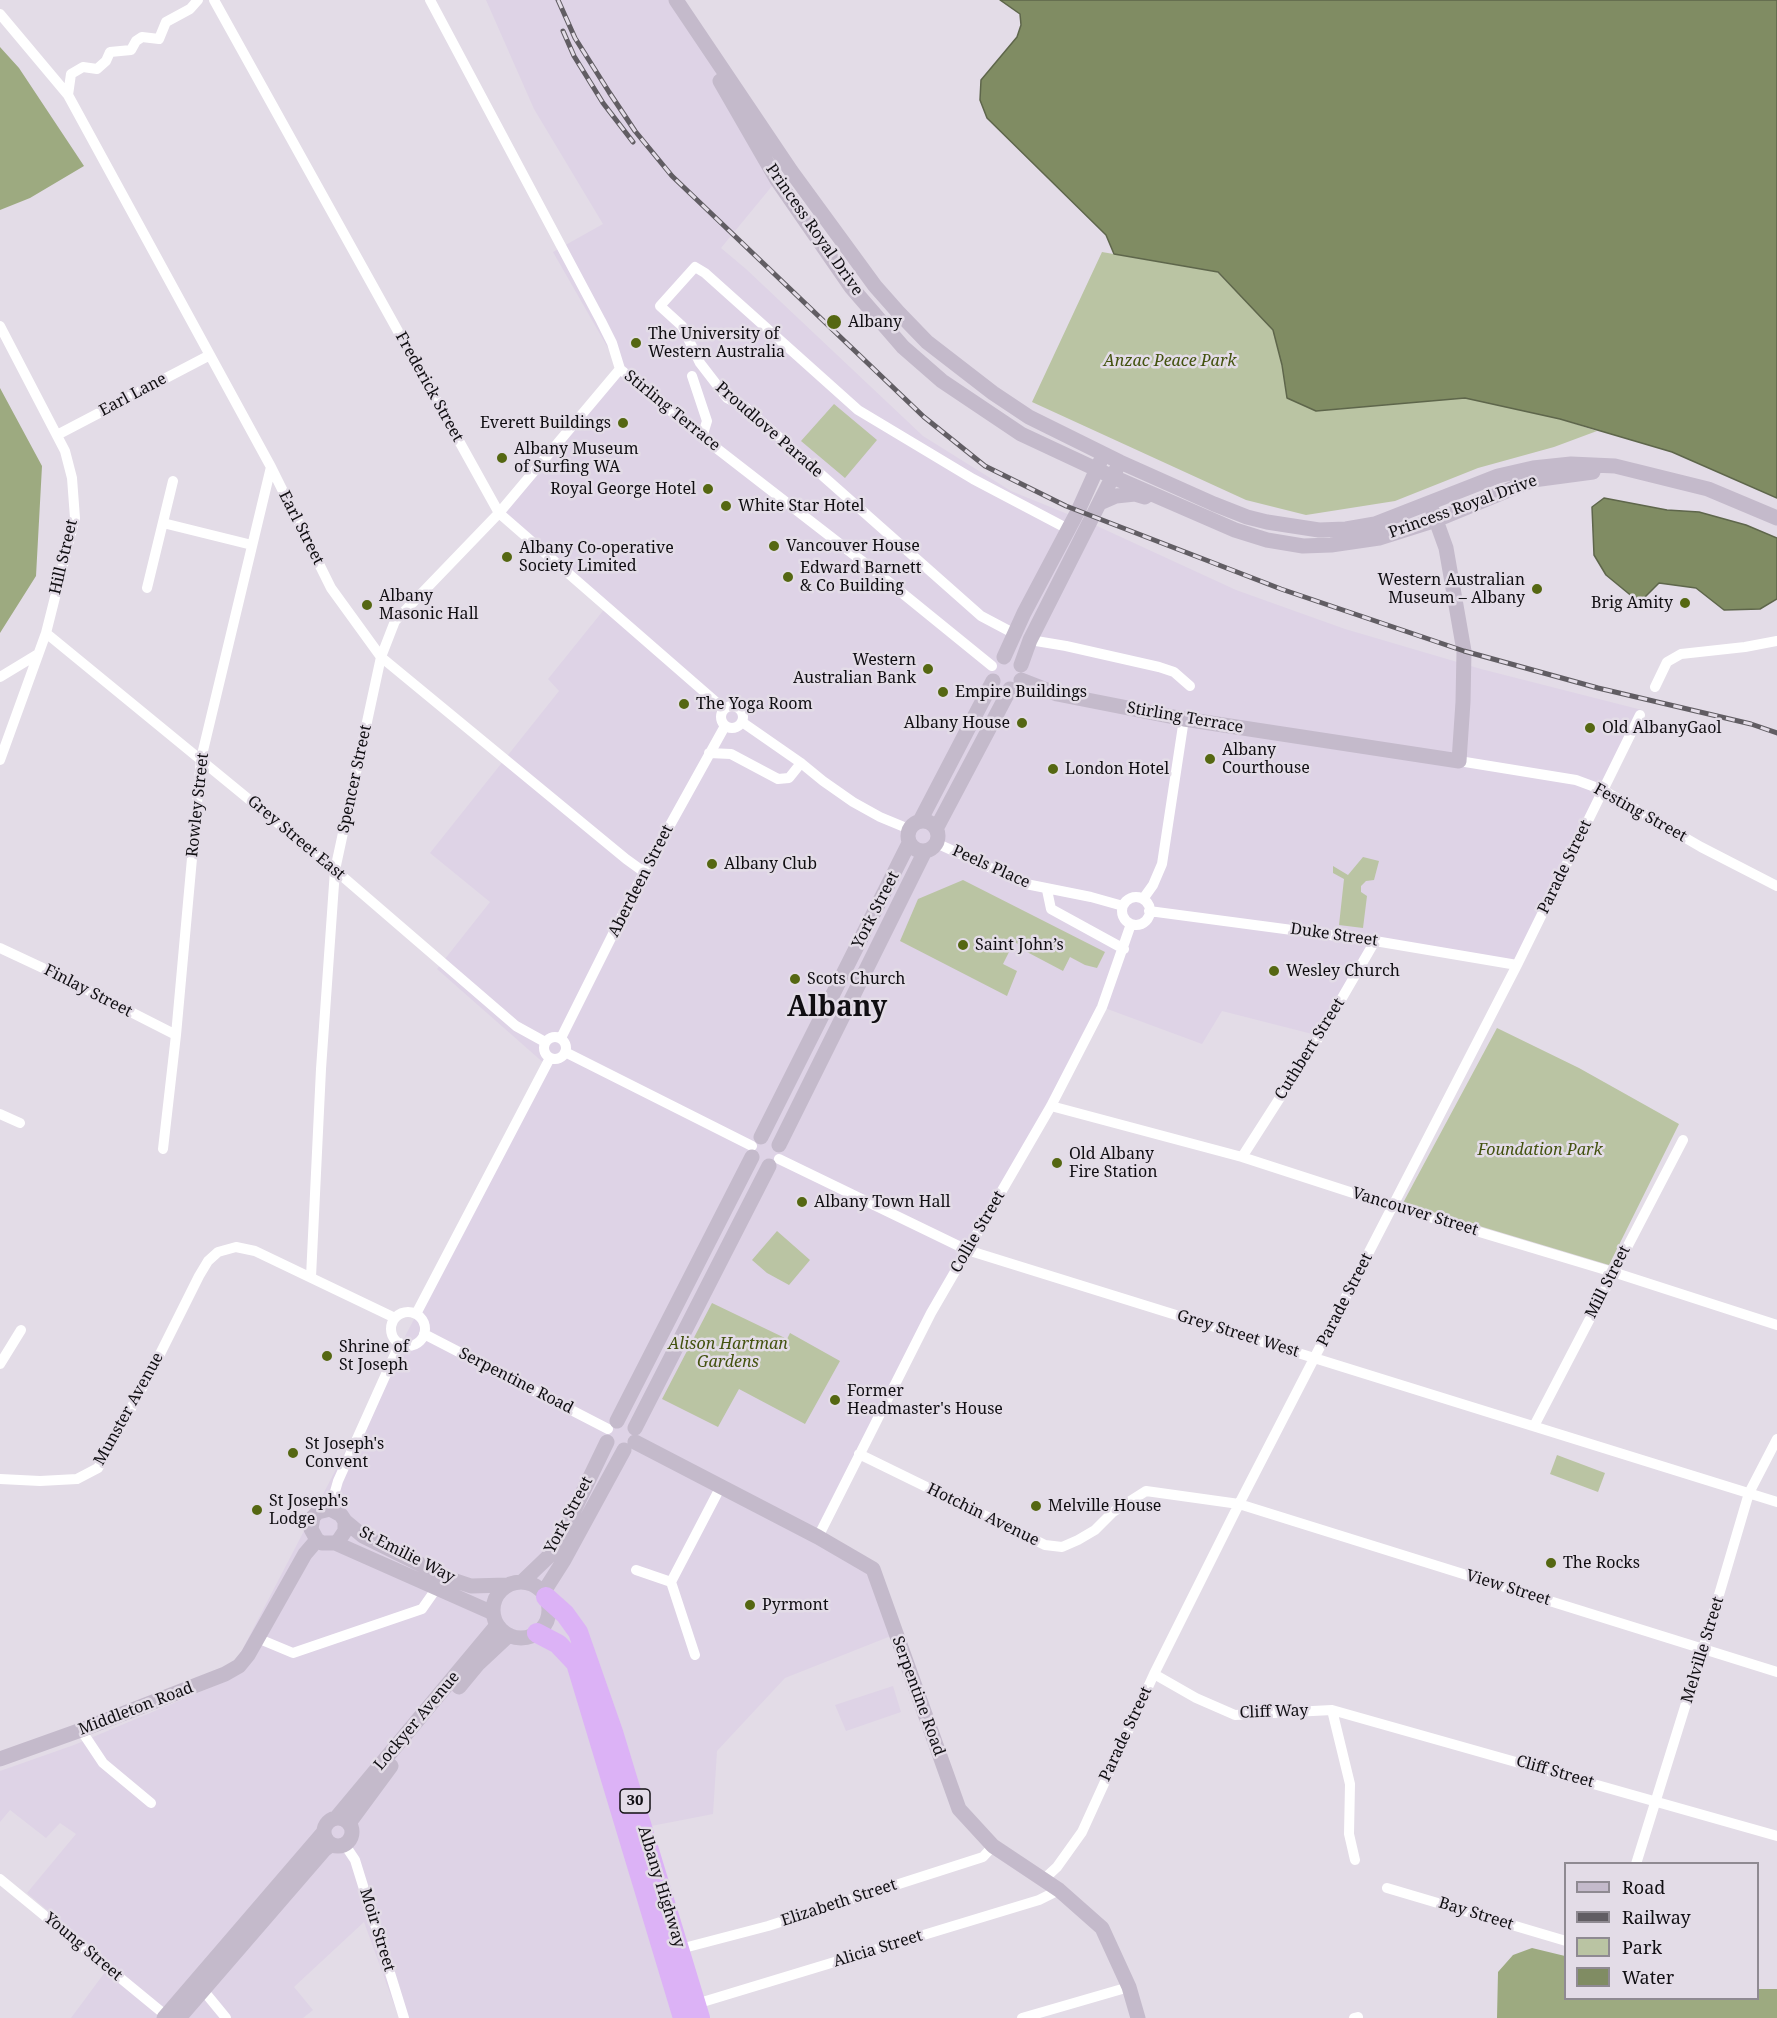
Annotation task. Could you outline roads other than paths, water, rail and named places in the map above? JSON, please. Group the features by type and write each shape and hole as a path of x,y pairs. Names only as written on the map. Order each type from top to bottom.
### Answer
{"highway":[{"name":"Albany Highway","path":"545,1595 565,1614 578,1632 613,1732 672,1951"},
{"name":"Albany Highway","path":"537,1633 558,1644 576,1662 693,2013"}],"main road":[{"name":"Princess Royal Drive","path":"674,0 791,171 875,286 927,342 993,393 1029,417 1120,462 1247,517 1319,530 1346,529 1375,524 1498,476 1533,468 1571,464 1615,466 1708,489 1777,518"},
{"name":"Princess Royal Drive","path":"674,0 777,180 851,286 903,347 942,381 981,409 1021,434 1065,456 1213,520 1267,540 1303,546 1359,542 1406,530 1533,480 1598,472 1665,478"},
{"path":"777,180 791,171"},
{"path":"1081,503 1104,454"},
{"path":"1065,456 1081,468 1081,503"},
{"name":"York Street","path":"545,1595 631,1440 776,1156 933,841 1018,678 1030,640 1120,462"},
{"path":"1100,504 1116,496 1134,494 1213,520"},
{"name":"York Street","path":"515,1583 549,1556 566,1527 611,1431 1081,503"},
{"path":"1430,503 1446,548 1464,651 1459,761"},
{"path":"1068,529 1083,537"},
{"path":"1015,634 1030,640"},
{"path":"1014,658 1018,678 1000,688 996,668 1014,658"},
{"name":"Stirling Terrace","path":"1018,678 1058,694 1184,719 1459,761"},
{"path":"930,822 933,841 916,849 913,831 930,822"},
{"path":"772,1137 776,1156 759,1165 755,1147 772,1137"},
{"path":"627,1421 631,1440 614,1449 611,1431 627,1421"},
{"name":"Serpentine Road","path":"631,1440 818,1537 873,1569 959,1809 993,1846 1059,1890 1102,1928 1129,1987 1138,2018"},
{"path":"330,1509 336,1511 345,1521 346,1526 343,1536 334,1543 322,1543 313,1535 311,1522 318,1512 330,1509"},
{"name":"St Emilie Way","path":"345,1521 363,1536 450,1579 471,1586 515,1583"},
{"name":"Middleton Road","path":"0,1760 225,1674 239,1666 248,1655 305,1554 317,1540"},
{"name":"St Emilie Way","path":"334,1543 436,1589 500,1624"},
{"path":"515,1583 534,1585 545,1595 549,1606 549,1617 544,1626 537,1633 523,1638 500,1624 494,1602 499,1592 515,1583"},
{"name":"Lockyer Avenue","path":"333,1841 326,1823 343,1820 391,1766 478,1664 500,1624"},
{"path":"169,2017 237,1941 333,1841 352,1836 352,1828 343,1820"},
{"path":"169,2017 203,1990 237,1941"}],"street":[{"path":"68,95 71,74 83,67 97,69 106,61 110,52 131,50 136,41 142,37 159,39 166,22 190,9 198,0"},
{"name":"Frederick Street","path":"214,0 499,513 724,709"},
{"name":"Stirling Terrace","path":"430,0 601,321 612,343 620,369 702,437 996,668"},
{"name":"Earl Street","path":"0,14 68,95 271,467 331,588 381,657 626,860 644,872"},
{"name":"Proudlove Parade","path":"1015,634 981,616 745,408 728,398 700,363 682,326 660,306 695,267 705,273 828,386 861,413 973,479 1068,529"},
{"name":"Hill Street","path":"0,326 65,451 70,466 75,518 46,633 0,760"},
{"name":"Earl Lane","path":"57,435 210,355"},
{"name":"Spencer Street","path":"311,1277 321,1070 335,870 381,657 395,621 499,513 620,369"},
{"path":"692,376 707,422 702,437"},
{"name":"Rowley Street","path":"163,1149 176,1035 201,759 271,467"},
{"path":"147,588 172,481"},
{"path":"163,523 252,545"},
{"name":"Grey Street East","path":"46,633 335,870 516,1026 545,1042"},
{"path":"1030,640 1159,667 1174,672 1190,686"},
{"path":"1655,687 1667,662 1681,654 1745,647 1777,640"},
{"path":"0,677 38,654"},
{"path":"731,706 739,708 743,715 742,722 734,728 725,726 721,719 724,709 731,706"},
{"name":"Parade Street","path":"1043,1880 1057,1867 1082,1832 1154,1674 1239,1504 1517,965 1640,715"},
{"path":"1143,899 1153,885 1162,864 1184,719"},
{"path":"742,722 853,802 913,831"},
{"name":"Aberdeen Street","path":"561,1038 644,872 725,726"},
{"path":"709,753 731,754 778,779 789,778 801,763"},
{"name":"Festing Street","path":"1459,761 1576,780 1603,790 1701,847 1777,886"},
{"name":"Peels Place","path":"933,841 1013,879 1047,890 1091,897 1123,906"},
{"name":"Peels Place","path":"1047,890 1051,909 1124,949"},
{"path":"1129,899 1143,899 1149,916 1143,923 1131,924 1124,918 1123,906 1129,899"},
{"name":"Duke Street","path":"1149,911 1375,941 1517,965"},
{"name":"Collie Street","path":"818,1537 931,1312 1051,1106 1102,1007 1131,924"},
{"name":"Cuthbert Street","path":"1242,1157 1324,1029 1375,941"},
{"name":"Finlay Street","path":"0,948 176,1035"},
{"path":"554,1036 561,1038 566,1044 565,1052 561,1057 550,1058 544,1049 545,1042 554,1036"},
{"path":"565,1052 755,1147"},
{"path":"416,1314 550,1058"},
{"name":"Vancouver Street","path":"1051,1106 1242,1157 1777,1325"},
{"path":"0,1114 20,1123"},
{"name":"Mill Street","path":"1534,1426 1683,1140"},
{"name":"Grey Street West","path":"776,1156 968,1250 1777,1502"},
{"name":"Munster Avenue","path":"0,1479 40,1481 77,1479 98,1468 151,1372 199,1276 208,1261 218,1252 236,1247 255,1251 311,1277"},
{"path":"311,1277 395,1318"},
{"path":"405,1312 416,1314 424,1322 424,1334 417,1343 411,1345 400,1343 395,1339 391,1329 395,1318 405,1312"},
{"path":"0,1364 21,1330"},
{"name":"Serpentine Road","path":"424,1334 611,1431"},
{"path":"330,1509 339,1481 400,1343"},
{"name":"Melville Street","path":"1636,1862 1657,1801 1749,1493 1777,1439"},
{"name":"Hotchin Avenue","path":"859,1454 1045,1545 1062,1547 1078,1540 1095,1530 1113,1512 1146,1491 1239,1504"},
{"path":"695,1655 671,1582 720,1488"},
{"name":"View Street","path":"1239,1504 1777,1671"},
{"path":"636,1570 671,1582"},
{"path":"257,1638 293,1653 422,1609 436,1589"},
{"name":"Cliff Way","path":"1154,1674 1196,1698 1235,1715 1332,1710"},
{"path":"1332,1710 1350,1784 1349,1834 1355,1860"},
{"name":"Cliff Street","path":"1332,1710 1777,1836"},
{"path":"81,1730 104,1763 151,1803"},
{"name":"Moir Street","path":"333,1841 355,1860 404,2018"},
{"name":"Elizabeth Street","path":"672,1951 768,1926 983,1857 993,1846"},
{"name":"Young Street","path":"0,1879 169,2017"},
{"name":"Bay Street","path":"1387,1888 1564,1940"},
{"name":"Alicia Street","path":"693,2013 1039,1900 1059,1890"},
{"path":"1022,2018 1129,1987"},
{"path":"203,1990 226,2018"}],"water":[{"path":"1000,0 1777,0 1777,498 1672,452 1560,419 1465,398 1316,411 1287,398 1273,330 1218,272 1114,254 1106,235 987,118 980,100 981,80 1017,37 1021,25 1020,14"},
{"path":"1604,498 1667,510 1699,512 1746,525 1777,538 1777,599 1760,609 1724,610 1696,588 1659,583 1644,598 1634,598 1606,575 1594,555 1592,507"}],"railway":[{"path":"558,0 575,38 609,92 635,131 672,176 924,417 985,466 1066,506 1281,589 1464,651 1598,688 1751,724 1777,733"},
{"path":"563,31 574,56 603,103 633,142"}],"place":[{"name":"Albany","path":"834,322"},
{"name":"The University of Western Australia","path":"636,343"},
{"name":"Everett Buildings","path":"623,423"},
{"name":"Albany Museum of Surfing WA","path":"502,458"},
{"name":"Royal George Hotel","path":"708,489"},
{"name":"White Star Hotel","path":"726,506"},
{"name":"Vancouver House","path":"774,546"},
{"name":"Albany Co-operative Society Limited","path":"507,557"},
{"name":"Edward Barnett & Co Building","path":"788,577"},
{"name":"Western Australian Museum – Albany","path":"1537,589"},
{"name":"Brig Amity","path":"1685,603"},
{"name":"Albany Masonic Hall","path":"367,605"},
{"name":"Western Australian Bank","path":"928,669"},
{"name":"Empire Buildings","path":"943,692"},
{"name":"The Yoga Room","path":"684,704"},
{"name":"Albany House","path":"1022,723"},
{"name":"Old AlbanyGaol","path":"1590,728"},
{"name":"Albany Courthouse","path":"1210,759"},
{"name":"London Hotel","path":"1053,769"},
{"name":"Albany Club","path":"712,864"},
{"name":"Saint John’s","path":"963,945"},
{"name":"Wesley Church","path":"1274,971"},
{"name":"Scots Church","path":"795,979"},
{"name":"Old Albany Fire Station","path":"1057,1163"},
{"name":"Albany Town Hall","path":"802,1202"},
{"name":"Shrine of St Joseph","path":"327,1356"},
{"name":"Former Headmaster's House","path":"835,1400"},
{"name":"St Joseph's Convent","path":"293,1453"},
{"name":"Melville House","path":"1036,1506"},
{"name":"St Joseph's Lodge","path":"257,1510"},
{"name":"The Rocks","path":"1551,1563"},
{"name":"Pyrmont","path":"750,1605"}],"district":[{"name":"Albany","path":"837,1008"}],"park label":[{"name":"Anzac Peace Park","path":"1170,361"},
{"name":"Foundation Park","path":"1540,1150"},
{"name":"Alison Hartman Gardens","path":"728,1353"}]}
